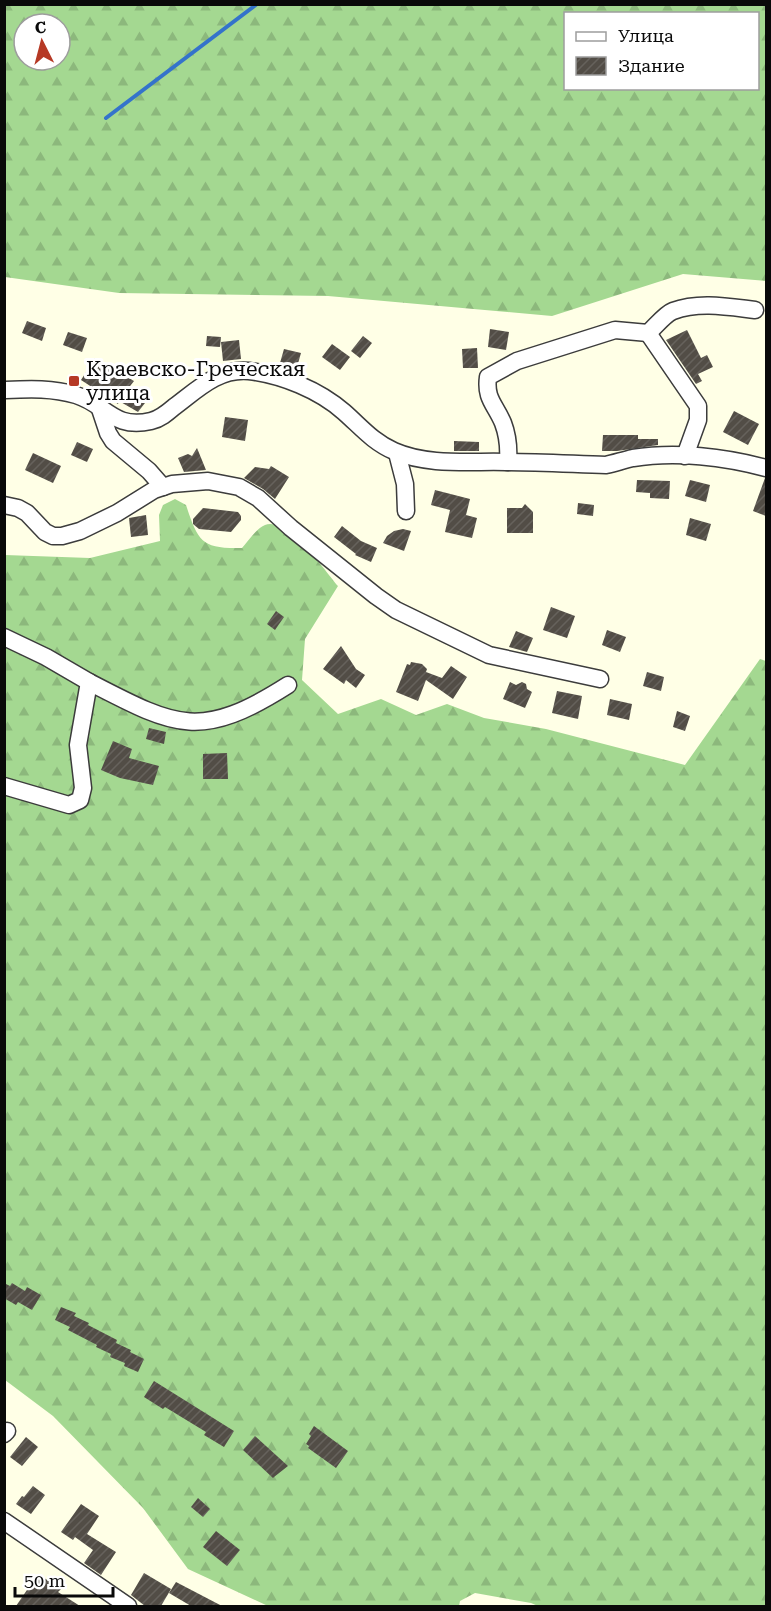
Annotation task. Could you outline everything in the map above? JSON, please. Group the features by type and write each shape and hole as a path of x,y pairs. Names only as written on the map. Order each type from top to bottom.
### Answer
{"street":[{"path":"508,462 509,445 503,423 486,391 488,377 517,361 615,330 648,333 672,311 719,306 755,310"},
{"path":"648,333 698,406 698,420 685,456"},
{"path":"4,390 57,390 80,396 118,421 129,423 152,421 162,416 213,378 234,371 250,371 281,379 326,398 380,445 397,453 432,461 606,465 653,456 685,456 766,468"},
{"path":"100,409 113,441 149,471 163,487"},
{"path":"397,453 405,484 406,511"},
{"path":"4,505 27,513 45,532 53,536 62,536 90,527 172,484 208,481 224,483 249,491 376,597 396,610 489,656 600,679"},
{"path":"4,637 46,657 139,708 184,723 229,717 257,705 288,685"},
{"path":"4,786 69,805 80,800 83,788 78,745 89,682"},
{"path":"4,1521 128,1606"}],"green space":[{"path":"5,4 766,5 766,281 683,274 552,316 328,296 119,293 5,277"},
{"path":"175,499 186,505 198,535 209,544 218,547 242,548 265,525 274,524 284,529 305,547 338,586 305,639 302,680 338,714 381,699 416,715 447,704 484,718 546,729 685,765 760,659 766,661 766,1606 538,1606 475,1593 460,1601 459,1606 268,1606 188,1569 143,1508 53,1416 5,1380 5,555 90,558 160,541 159,515 163,505"}],"building":[{"path":"27,321 46,328 42,341 22,333"},
{"path":"490,329 509,332 506,350 488,347"},
{"path":"687,330 701,358 707,355 713,367 698,374 702,381 696,384 666,340"},
{"path":"68,332 87,338 82,352 63,345"},
{"path":"207,336 221,337 220,347 206,346"},
{"path":"363,336 372,343 360,358 351,351"},
{"path":"239,340 241,359 223,361 221,342"},
{"path":"332,344 350,357 340,370 322,357"},
{"path":"477,348 478,368 463,368 462,349"},
{"path":"284,349 301,353 297,367 280,363"},
{"path":"95,358 134,381 127,390 145,403 138,412 119,401 118,404 81,380"},
{"path":"734,411 759,424 748,445 723,432"},
{"path":"225,417 248,420 245,441 222,437"},
{"path":"603,435 638,435 638,439 658,439 658,445 602,451"},
{"path":"454,441 479,442 479,451 454,451"},
{"path":"77,442 93,449 87,462 71,455"},
{"path":"197,448 206,470 184,472 178,458 188,454 192,456"},
{"path":"33,453 61,466 53,483 25,470"},
{"path":"271,466 289,477 275,499 244,478 255,467 269,469"},
{"path":"766,478 766,516 753,511"},
{"path":"637,480 670,481 669,499 650,498 650,493 636,492"},
{"path":"690,480 710,485 706,502 685,496"},
{"path":"435,490 470,499 466,515 477,518 472,538 445,532 450,510 431,505"},
{"path":"578,503 594,505 593,516 577,514"},
{"path":"525,504 533,512 533,533 507,533 507,508 522,508"},
{"path":"203,508 238,512 241,520 231,532 199,529 193,524 193,519"},
{"path":"146,515 148,535 131,537 129,518"},
{"path":"690,518 711,524 706,541 686,535"},
{"path":"342,526 361,541 377,548 371,562 355,555 334,537"},
{"path":"403,529 411,531 404,551 383,543 394,531"},
{"path":"551,607 575,616 567,638 543,630"},
{"path":"276,611 284,617 275,630 267,624"},
{"path":"607,630 626,637 620,652 602,645"},
{"path":"516,631 533,638 527,652 509,647"},
{"path":"341,646 356,669 365,675 356,688 346,680 344,684 323,669"},
{"path":"411,662 422,664 427,669 426,672 442,678 451,666 467,677 453,699 426,680 418,701 396,692 407,664 410,665"},
{"path":"647,672 664,677 661,691 643,686"},
{"path":"510,682 516,685 522,682 532,692 525,708 503,699"},
{"path":"557,691 582,696 578,719 552,713"},
{"path":"610,699 632,704 629,720 607,715"},
{"path":"677,711 690,716 685,731 673,727"},
{"path":"149,728 166,732 164,744 146,739"},
{"path":"113,741 132,749 129,758 159,766 153,785 120,778 101,770"},
{"path":"227,753 228,779 203,779 203,754"},
{"path":"4,1283 10,1286 12,1283 25,1291 27,1287 41,1295 32,1310 18,1302 16,1305 4,1298"},
{"path":"61,1307 76,1313 74,1316 117,1340 116,1343 144,1359 138,1372 124,1366 125,1363 110,1357 111,1354 68,1330 70,1327 55,1320"},
{"path":"154,1381 234,1431 224,1447 204,1435 206,1432 144,1397"},
{"path":"314,1426 348,1451 336,1468 308,1448 306,1444"},
{"path":"255,1436 288,1466 273,1478 243,1450"},
{"path":"26,1437 38,1447 22,1466 10,1457"},
{"path":"33,1486 45,1495 31,1514 16,1504"},
{"path":"198,1498 210,1509 203,1517 191,1507"},
{"path":"81,1504 99,1516 87,1534 116,1552 101,1575 84,1563 93,1550 75,1537 73,1540 61,1532"},
{"path":"216,1531 240,1550 227,1566 203,1547"},
{"path":"144,1573 171,1589 161,1606 145,1606 131,1595"},
{"path":"38,1574 61,1589 58,1592 80,1606 16,1606"},
{"path":"176,1582 222,1606 191,1606 169,1593"}],"waterway":[{"path":"106,118 257,4"}],"place":[{"name":"Краевско-Греческая улица","path":"74,381"}]}
